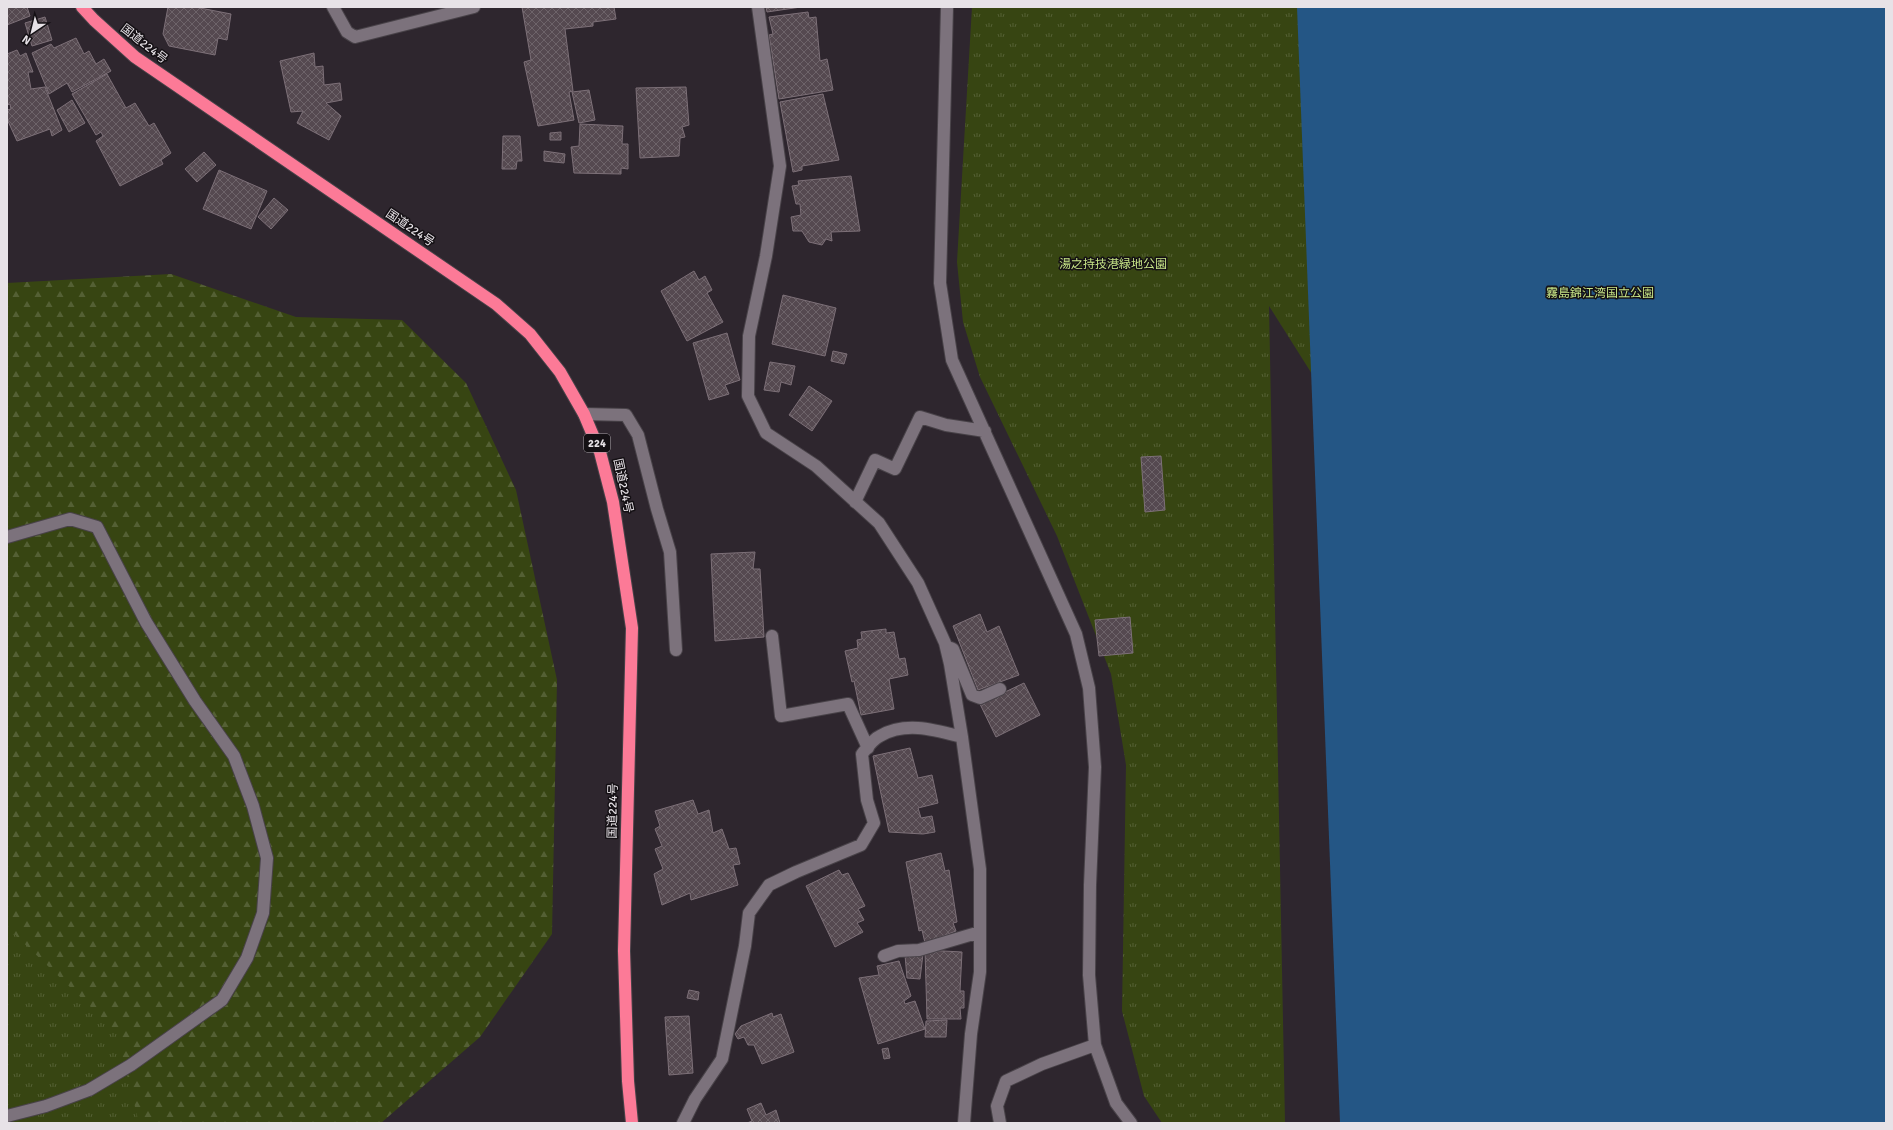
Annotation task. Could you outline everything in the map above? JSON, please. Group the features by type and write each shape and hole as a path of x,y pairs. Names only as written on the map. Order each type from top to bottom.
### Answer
{"highway":[{"name":"国道224号","path":"82,7 94,20 135,57 496,304 530,334 560,372 584,414 600,452 613,502 632,628 624,951 628,1081 632,1123"}],"street":[{"path":"333,7 348,32 355,37 474,7"},
{"path":"758,7 780,166 766,256 749,336 748,396 766,433 816,466 879,523 918,583 945,643 962,737 980,870 980,972 971,1034 964,1123"},
{"path":"947,7 940,283 952,360 1076,634 1089,688 1094,767 1089,974 1095,1045 1116,1103 1131,1123"},
{"path":"584,414 626,415 638,435 656,509 670,552 676,650"},
{"path":"855,502 875,460 895,469 920,417 946,425 985,431"},
{"path":"7,537 70,519 97,527 146,622 195,701 234,756 253,806 267,858 263,913 246,958 222,1000 131,1065 89,1090 46,1106 7,1116"},
{"path":"772,636 781,716 848,704 868,748"},
{"path":"945,643 953,650 972,696 980,698 1000,689"},
{"path":"683,1123 695,1099 722,1059 745,946 749,913 769,886 796,872 861,844 874,823 867,800 862,754 878,736 901,727 932,729 962,737"},
{"path":"884,956 898,951 919,950 980,932"},
{"path":"1000,1123 997,1106 1006,1081 1042,1064 1095,1045"}],"green space":[{"name":"霧島錦江湾国立公園","path":"972,7 1886,7 1886,1123 1372,469 1269,306 1285,1123 1162,1123 1144,1096 1122,1011 1126,765 1111,674 1057,536 980,377 963,322 957,262"},
{"path":"171,274 296,317 402,320 466,383 516,490 557,680 552,934 480,1037 381,1123 7,1123 7,283"},
{"path":"7,927 116,1031 139,1123 7,1123"}],"water":[{"name":"霧島錦江湾国立公園","path":"1297,7 1886,7 1886,1123 1340,1123"}],"building":[{"path":"7,7 27,7 30,16 7,25"},
{"path":"168,7 195,7 231,14 227,40 218,38 215,55 169,46 163,34"},
{"path":"522,7 614,7 616,19 593,22 593,26 565,29 573,91 569,92 574,120 538,126 524,62 531,60"},
{"path":"766,7 801,7 767,12"},
{"path":"808,12 809,18 816,17 820,61 827,59 833,90 779,99 769,35 773,34 769,17"},
{"path":"45,17 52,40 32,46 25,23"},
{"path":"76,38 84,54 89,51 96,64 104,59 111,71 72,92 67,83 49,94 32,53 51,44 54,48"},
{"path":"17,50 20,56 26,53 33,72 28,72 31,89 45,87 62,130 52,136 50,129 17,141 7,119 7,110 11,109 10,104 7,105 7,54"},
{"path":"314,53 315,67 323,66 324,85 340,83 342,100 326,103 341,116 329,140 297,123 303,111 291,112 280,61"},
{"path":"107,74 126,108 135,103 149,126 154,123 171,153 161,160 163,164 120,186 96,141 103,136 101,132 96,135 72,94"},
{"path":"686,87 689,125 682,127 685,137 680,138 679,156 640,158 636,88"},
{"path":"589,90 595,120 579,123 572,92"},
{"path":"823,94 839,160 802,166 802,170 793,172 780,102"},
{"path":"72,100 85,123 69,132 57,110"},
{"path":"580,124 623,126 622,144 628,144 628,169 621,168 621,174 574,173 571,147 579,146"},
{"path":"561,132 561,140 550,140 550,133"},
{"path":"503,136 520,136 522,161 517,161 516,169 502,169"},
{"path":"544,151 565,154 564,163 544,161"},
{"path":"204,152 216,165 197,182 185,169"},
{"path":"219,170 267,191 251,229 203,209"},
{"path":"851,176 860,231 831,232 832,241 826,239 822,245 809,242 802,231 793,231 791,217 801,215 800,204 796,204 792,186 799,185 798,181"},
{"path":"274,198 288,210 271,229 258,217"},
{"path":"694,271 699,280 705,276 712,290 707,293 723,322 687,341 661,291"},
{"path":"783,295 836,308 825,356 772,344"},
{"path":"727,333 740,380 725,385 729,394 709,400 693,343"},
{"path":"833,351 847,354 844,364 831,361"},
{"path":"770,362 795,366 791,385 781,382 779,392 764,390"},
{"path":"809,386 832,401 812,431 789,415"},
{"path":"1161,456 1165,510 1145,512 1141,457"},
{"path":"755,552 753,569 760,569 764,637 715,641 711,554"},
{"path":"980,614 987,632 999,626 1019,675 978,690 953,626"},
{"path":"1130,617 1133,653 1099,656 1095,620"},
{"path":"886,629 886,633 894,632 899,659 905,658 908,675 889,679 894,709 861,715 854,681 852,682 845,651 858,648 857,640 862,639 861,632"},
{"path":"1024,683 1040,715 996,737 980,704"},
{"path":"910,748 918,778 932,775 938,803 918,808 921,818 932,816 935,832 923,834 889,832 873,756"},
{"path":"693,800 698,814 709,810 713,833 722,829 729,849 736,848 740,864 733,865 738,885 691,900 690,893 662,905 654,874 663,869 655,849 662,846 655,829 660,826 655,811"},
{"path":"941,853 945,871 949,870 957,922 953,923 956,931 925,943 922,930 919,931 906,862"},
{"path":"839,870 842,875 848,873 865,906 858,909 864,920 857,923 863,932 835,947 806,886"},
{"path":"925,950 962,952 960,991 964,991 964,1008 960,1008 961,1019 927,1019"},
{"path":"923,954 920,979 907,978 905,955"},
{"path":"899,961 911,996 904,1001 905,1004 915,1001 925,1029 878,1044 859,978 879,975 877,966"},
{"path":"689,990 699,992 698,1000 687,998"},
{"path":"772,1013 773,1017 781,1014 794,1052 762,1064 754,1045 748,1045 744,1037 738,1039 735,1034 741,1026"},
{"path":"689,1016 693,1073 669,1075 665,1017"},
{"path":"947,1020 946,1037 925,1037 926,1021"},
{"path":"888,1048 890,1058 884,1059 882,1049"},
{"path":"761,1103 766,1115 776,1110 780,1123 747,1123 752,1121 747,1109"}],"park label":[{"name":"湯之持技港緑地公園","path":"1113,264"}]}
